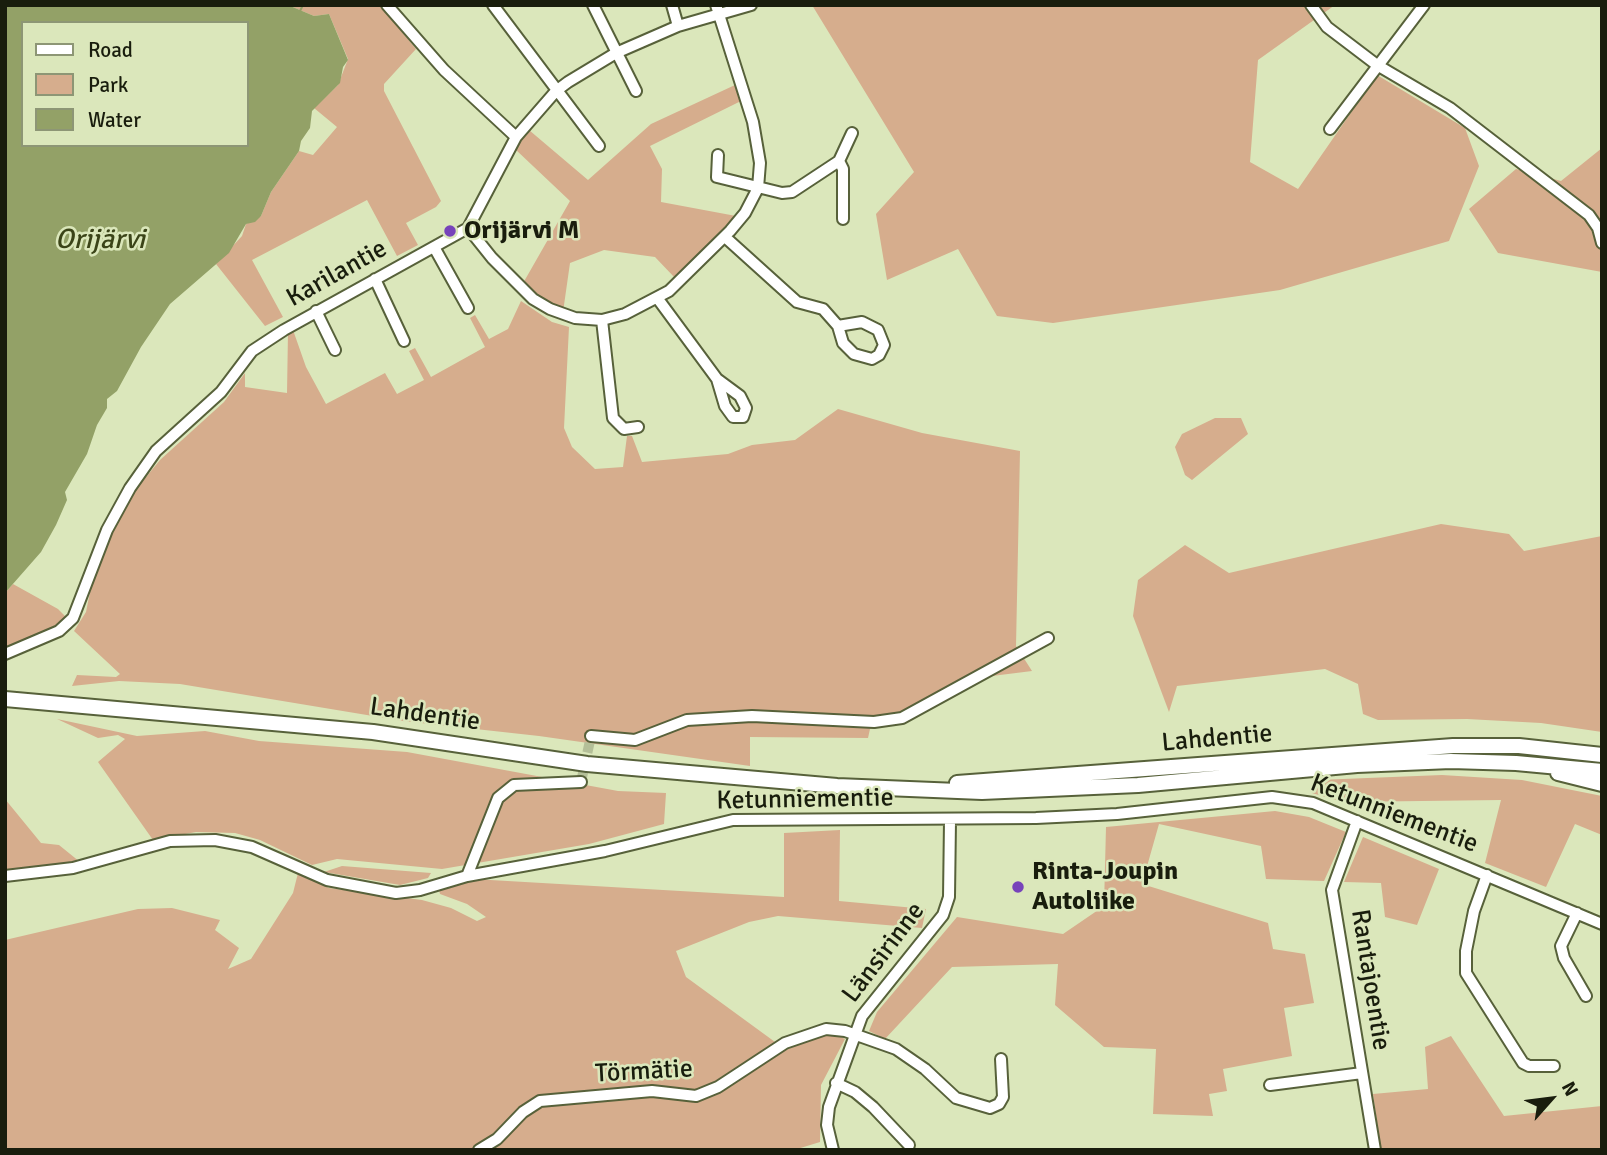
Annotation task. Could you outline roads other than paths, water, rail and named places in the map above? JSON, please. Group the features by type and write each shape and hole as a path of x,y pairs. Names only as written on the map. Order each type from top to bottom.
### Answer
{"highway":[{"name":"Lahdentie","path":"5,699 373,732 587,764 837,786 982,792 1138,785 1357,765 1451,761 1516,763 1602,771"},
{"name":"Lahdentie","path":"837,786 980,782 1453,746 1519,746 1602,755"},
{"path":"1516,763 1602,784"}],"street":[{"path":"387,5 444,70 516,137"},
{"path":"492,5 599,146"},
{"path":"593,5 636,91"},
{"path":"672,5 678,26"},
{"path":"717,9 753,122 760,163 758,188 745,213 725,237 658,299 625,314 602,320 575,318 533,299 499,266 468,228 516,137 556,91 616,53 717,9 751,5"},
{"path":"1311,5 1326,27 1377,65 1450,108 1589,215 1598,228 1602,243"},
{"path":"1330,129 1424,5"},
{"path":"718,155 717,177 782,193 792,192 839,161 852,133"},
{"path":"839,161 844,169 843,219"},
{"name":"Karilantie","path":"5,654 65,627 78,607 107,530 130,488 156,451 221,392 252,351 316,312 468,228"},
{"path":"725,237 797,302 823,309 838,326"},
{"path":"434,247 468,308"},
{"path":"374,279 404,341"},
{"path":"658,299 717,379"},
{"path":"316,312 335,349"},
{"path":"602,320 613,418 624,429 638,428"},
{"path":"590,736 635,740 687,720 752,716 874,722 902,718 1048,638"},
{"path":"467,876 498,798 514,785 581,782"},
{"name":"Ketunniementie","path":"5,876 73,868 152,845 190,839 234,842 327,880 396,893 420,890 467,876 605,850 733,820 950,821 1117,814 1272,797 1313,803 1602,924"},
{"name":"Länsirinne","path":"833,1150 827,1125 836,1083 867,1008 943,915 948,897 950,821"},
{"name":"Rantajoentie","path":"1357,821 1332,890 1375,1150"},
{"path":"1487,875 1474,911 1466,951 1466,973 1523,1063 1529,1066 1554,1066"},
{"path":"1577,913 1561,946 1564,958 1586,996"},
{"name":"Törmätie","path":"479,1150 497,1139 523,1112 540,1101 652,1091 695,1096 718,1087 785,1043 811,1033 837,1029 855,1034 909,1057 956,1098 989,1108 999,1104 1003,1097 1001,1059"},
{"path":"1270,1085 1362,1073"},
{"path":"836,1083 855,1092 873,1107 909,1145"}],"water":[{"name":"Orijärvi","path":"5,5 288,5 314,16 329,14 348,60 343,67 340,83 312,111 310,128 301,141 299,151 271,192 261,216 255,222 246,224 229,253 170,304 141,347 117,391 107,399 107,408 97,425 87,454 65,492 67,500 41,552 5,593"}],"waterway":[{"path":"300,11 303,5"}],"tunnel":[{"path":"581,782 591,736"}],"place":[{"name":"Orijärvi M","path":"450,231"},
{"name":"Rinta-Joupin Autoliike","path":"1018,887"}]}
